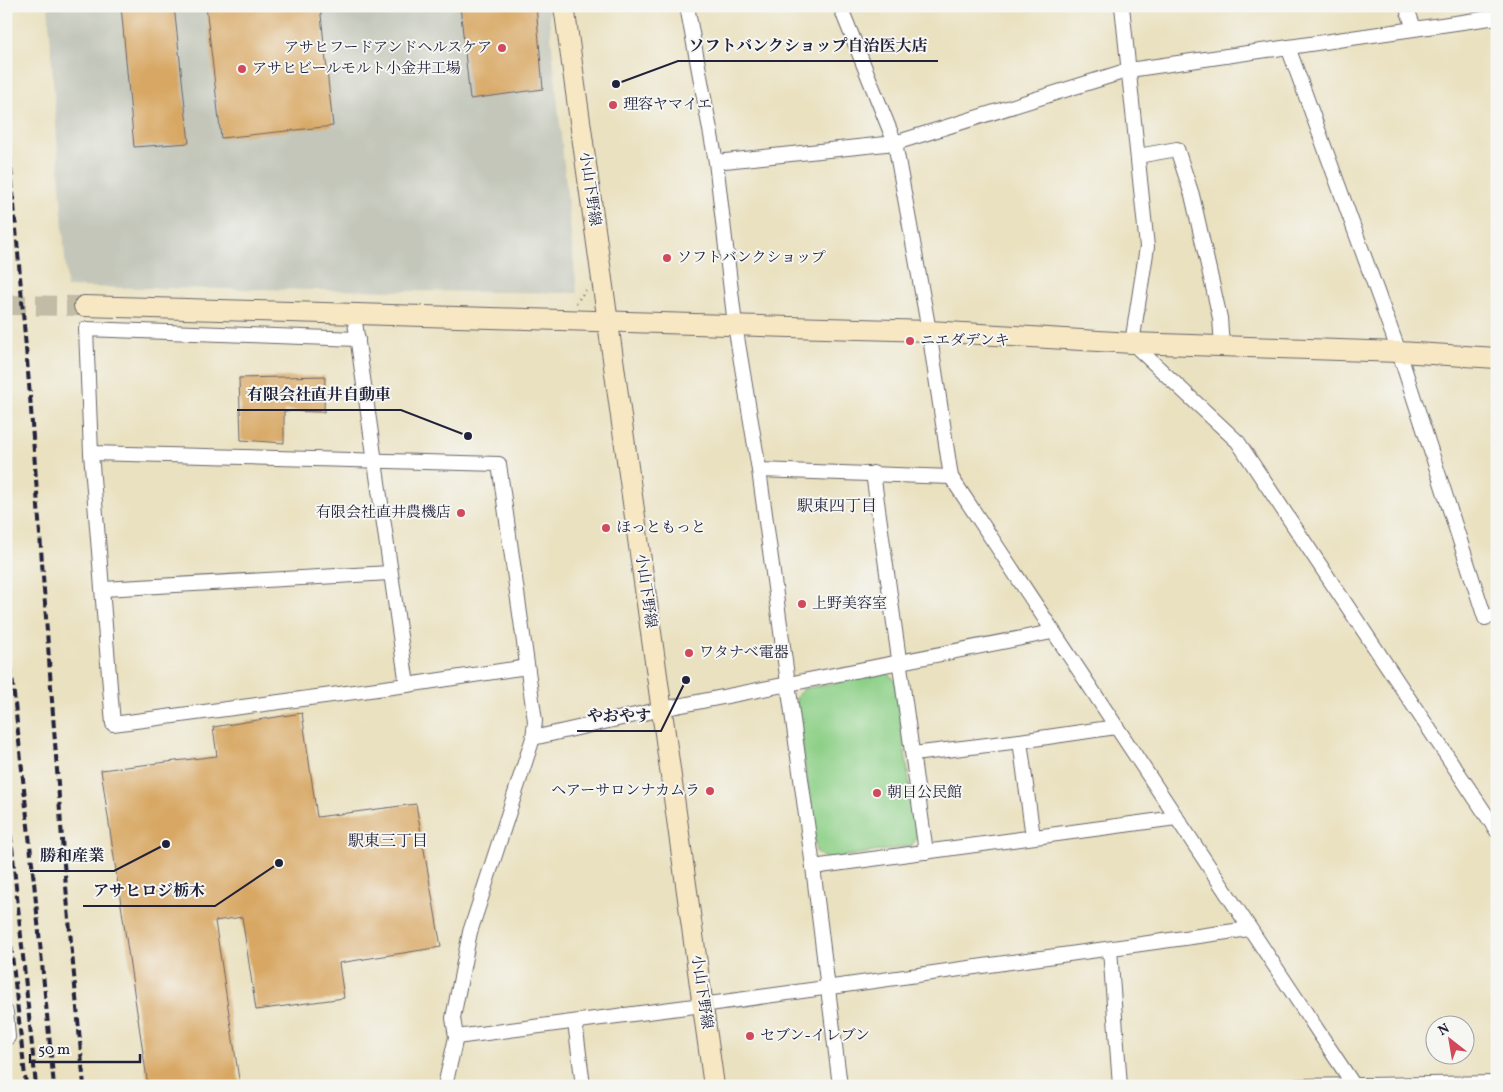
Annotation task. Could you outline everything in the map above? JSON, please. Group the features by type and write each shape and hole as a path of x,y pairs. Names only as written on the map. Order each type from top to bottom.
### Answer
{"street":[{"name":"小山下野線","path":"564,6 714,1086"},
{"path":"687,6 716,162 735,325 758,470 788,685 840,1086"},
{"path":"840,6 895,143 929,331 951,477 1353,1084"},
{"path":"1122,6 1147,247 1132,343"},
{"path":"1406,6 1414,28"},
{"path":"716,162 895,143 1129,70 1497,16"},
{"path":"1288,47 1399,352 1485,618 1497,616"},
{"path":"1138,156 1177,149 1192,196 1220,318 1222,346"},
{"path":"84,306 929,331 1132,343 1399,352 1497,358"},
{"path":"354,315 407,685"},
{"path":"358,339 86,329 91,453 113,724 407,685 526,667"},
{"path":"1132,343 1238,442 1497,831"},
{"path":"91,453 499,464 535,721 533,738 470,932 453,1018 456,1037 446,1086"},
{"path":"758,470 951,477"},
{"path":"873,473 926,852"},
{"path":"103,589 390,573"},
{"path":"533,738 662,709 1052,632"},
{"path":"913,754 1116,727"},
{"path":"1020,741 1033,837"},
{"path":"813,867 1176,818"},
{"path":"456,1037 828,988 1249,929"},
{"path":"1110,949 1120,1086"},
{"path":"6,1012 8,1037 6,1038"},
{"path":"575,1022 583,1086"},
{"path":"1297,1086 1497,1083"}],"shaded area":[{"path":"48,6 548,6 577,293 67,287"}],"green space":[{"path":"887,673 895,680 917,838 911,846 826,859 816,852 796,697 803,689"}],"building":[{"path":"121,6 174,6 189,143 134,147"},
{"path":"206,6 320,6 333,126 221,138"},
{"name":"アサヒフードアンドヘルスケア","path":"460,6 536,6 543,89 470,99"},
{"path":"325,376 324,412 284,411 284,443 241,440 239,378"},
{"path":"302,713 317,817 416,804 441,947 339,963 344,998 256,1010 242,917 215,921 240,1086 148,1086 101,770 217,756 213,727"}],"tunnel":[{"path":"6,305 84,306"}],"railway":[{"path":"6,109 30,396 63,853 84,1086"},
{"path":"6,620 54,1086"},
{"path":"6,787 36,1086"},
{"path":"6,898 26,1086"}],"place":[{"name":"アサヒフードアンドヘルスケア","path":"502,48"},
{"name":"アサヒビールモルト小金井工場","path":"242,69"},
{"name":"ソフトバンクショップ自治医大店","path":"616,84"},
{"name":"理容ヤマイエ","path":"613,105"},
{"name":"ソフトバンクショップ","path":"667,258"},
{"name":"ニエダデンキ","path":"910,341"},
{"name":"有限会社直井自動車","path":"468,436"},
{"name":"有限会社直井農機店","path":"461,513"},
{"name":"ほっともっと","path":"606,528"},
{"name":"上野美容室","path":"802,604"},
{"name":"ワタナベ電器","path":"689,653"},
{"name":"やおやす","path":"686,680"},
{"name":"ヘアーサロンナカムラ","path":"710,791"},
{"name":"朝日公民館","path":"877,793"},
{"name":"勝和産業","path":"166,844"},
{"name":"アサヒロジ栃木","path":"279,863"},
{"name":"セブン-イレブン","path":"750,1036"}],"district":[{"name":"駅東四丁目","path":"837,507"},
{"name":"駅東三丁目","path":"388,842"}]}
